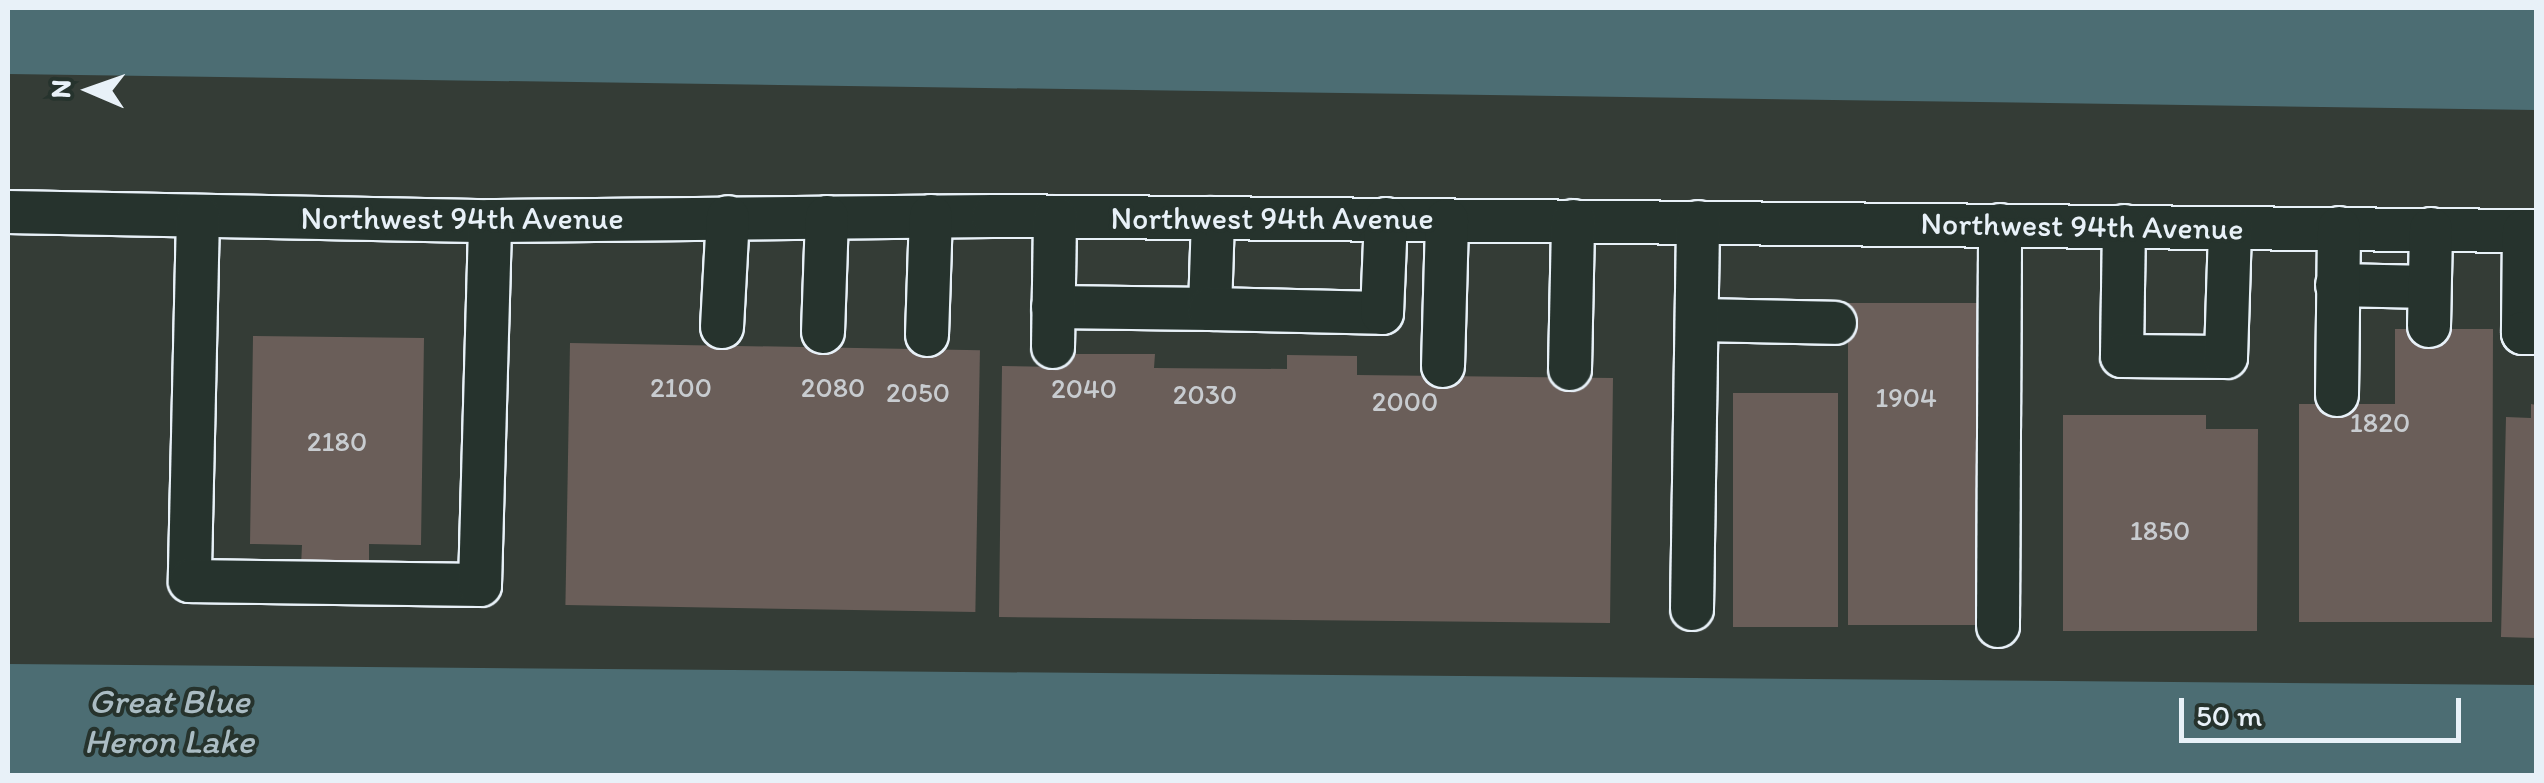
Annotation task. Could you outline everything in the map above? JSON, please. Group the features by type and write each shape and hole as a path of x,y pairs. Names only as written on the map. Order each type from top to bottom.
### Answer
{"street":[{"name":"Northwest 94th Avenue","path":"8,212 490,221 931,216 2530,230"},
{"path":"198,216 190,582 480,585 490,221"},
{"path":"927,335 931,216"},
{"path":"722,327 728,217"},
{"path":"822,332 827,217"},
{"path":"1055,217 1053,327 1210,309 1382,313 1386,219"},
{"path":"1210,309 1213,218"},
{"path":"1442,366 1447,220"},
{"path":"1570,368 1573,220"},
{"path":"1692,609 1698,222"},
{"path":"1998,626 2000,225"},
{"path":"2124,226 2122,356 2226,358 2230,228"},
{"path":"2336,395 2339,228"},
{"path":"2337,285 2429,306 2432,229"},
{"path":"2530,230 2523,333 2536,333"},
{"path":"1697,320 1835,323"}],"water":[{"path":"8,8 2536,8 2536,110 8,74"},
{"name":"Great Blue Heron Lake","path":"8,664 2536,685 2536,775 8,776"}],"building":[{"path":"1848,303 1981,303 1981,625 1848,625"},
{"path":"2395,329 2493,329 2492,622 2299,622 2299,404 2395,404"},
{"path":"253,336 424,338 421,545 369,544 369,567 301,566 302,545 250,544"},
{"path":"570,343 980,350 975,612 565,605"},
{"path":"1058,354 1155,354 1154,368 1287,369 1287,355 1357,356 1357,375 1613,378 1610,623 999,617 1002,366 1058,367"},
{"path":"1733,393 1838,393 1838,627 1733,627"},
{"path":"2531,404 2536,405 2536,638 2501,637 2506,417 2531,418"},
{"path":"2063,415 2206,415 2206,429 2258,429 2257,631 2063,631"}]}
